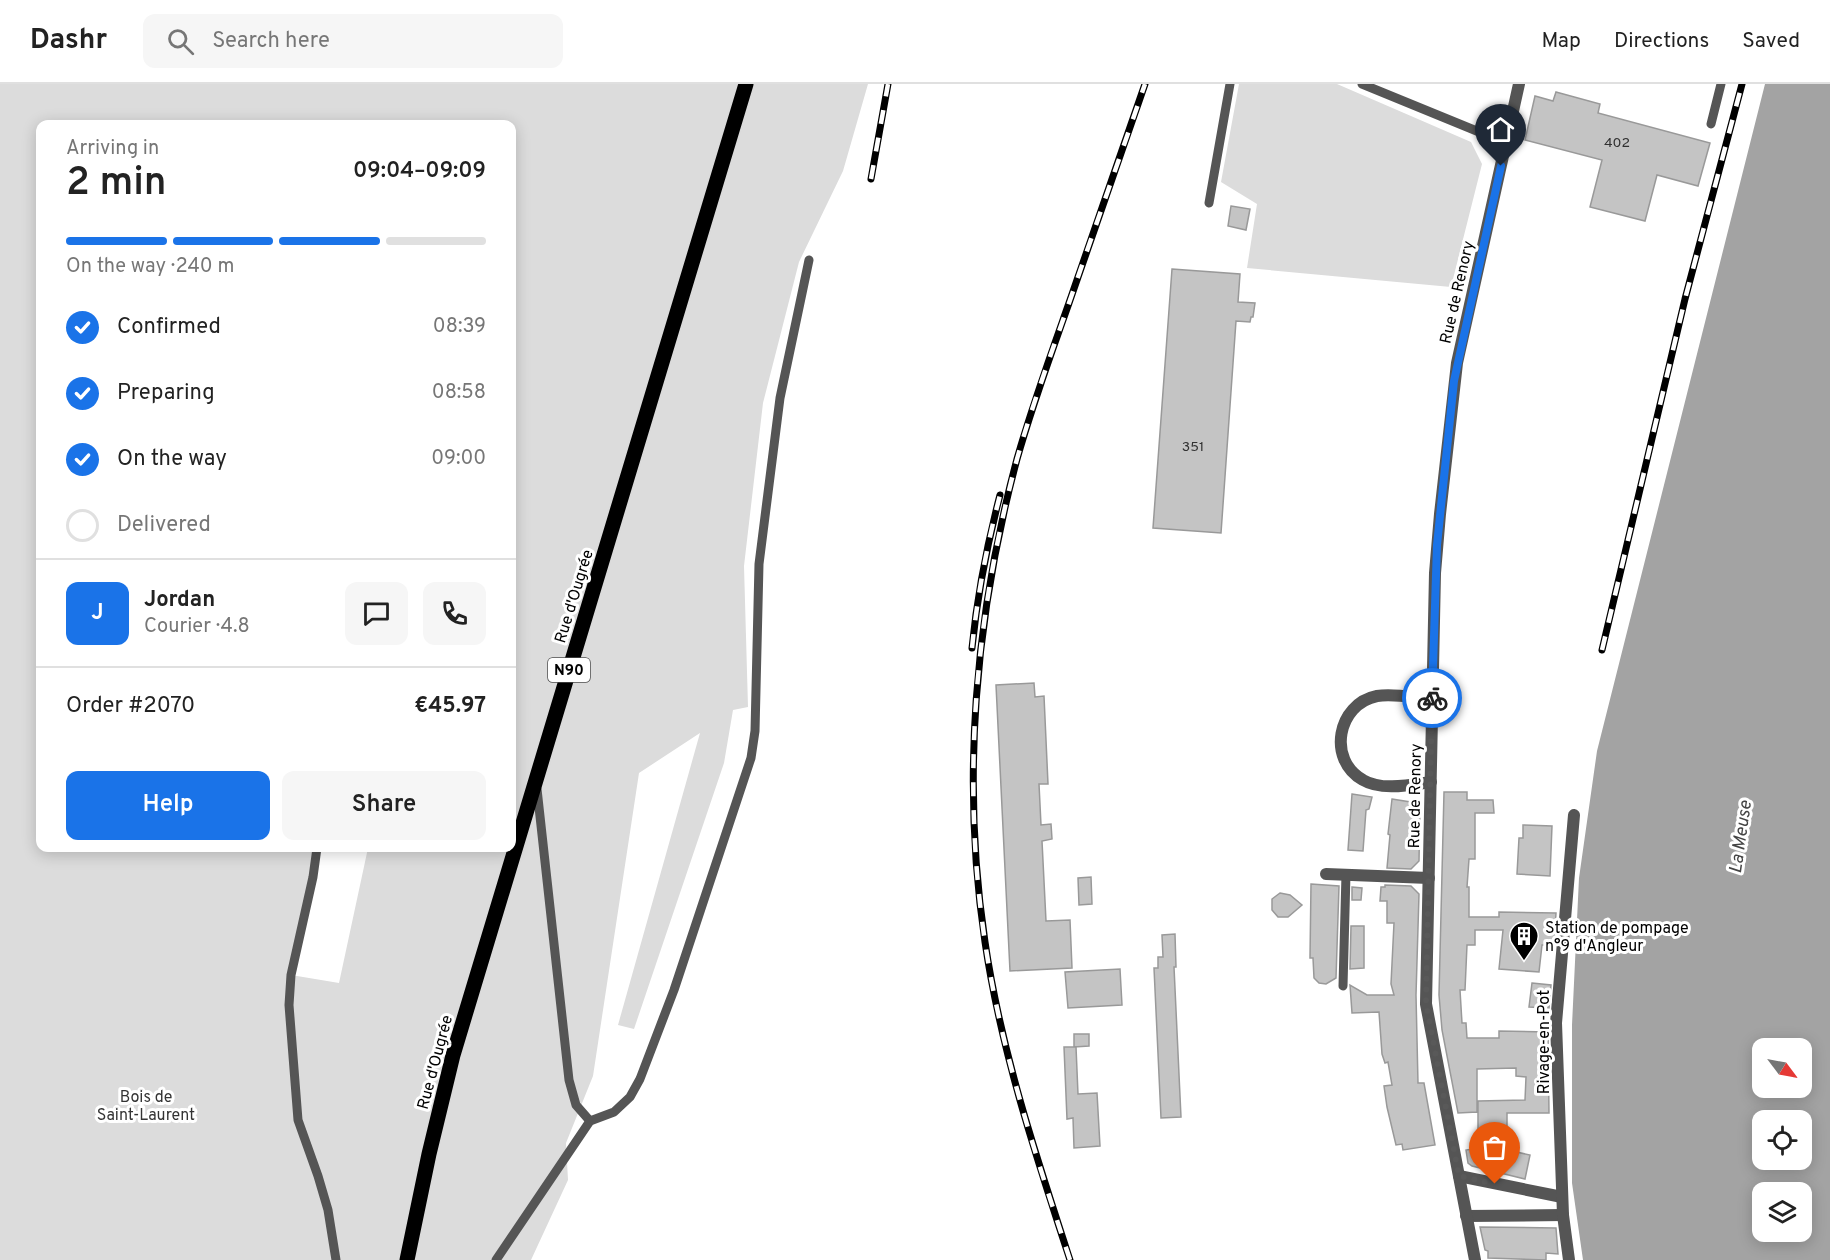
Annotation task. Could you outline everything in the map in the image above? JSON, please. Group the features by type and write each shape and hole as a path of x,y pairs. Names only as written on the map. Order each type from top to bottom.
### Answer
{"main road":[{"name":"Rue d'Ougrée","path":"516,846 746,84"},
{"name":"Rue d'Ougrée","path":"407,1260 453,1055 514,852"}],"street":[{"name":"Rue de Renory","path":"1475,1260 1426,1004 1437,545 1454,381 1519,84"},
{"path":"1431,782 1375,785 1362,780 1346,762 1341,752 1341,739 1343,723 1351,711 1363,702 1378,696 1432,699"},
{"name":"Rivage-en-Pot","path":"1569,1260 1563,1215 1556,1023 1574,815"},
{"path":"1326,874 1429,878"},
{"path":"1459,1176 1563,1197"},
{"path":"1466,1216 1563,1215"}],"lane":[{"path":"1209,203 1230,84"},
{"path":"1362,84 1506,143"},
{"path":"1711,124 1721,84"},
{"path":"496,1260 590,1121 614,1112 630,1097 640,1079 674,990 751,758 755,731 759,564 780,398 809,260"},
{"path":"536,780 569,1080 576,1105 590,1121"},
{"path":"316,852 291,975 289,1005 298,1120 328,1210 336,1260"},
{"path":"1343,986 1346,874"}],"green space":[{"name":"Bois de Saint-Laurent","path":"0,84 868,84 843,171 799,262 763,403 744,566 748,707 733,710 724,763 634,1029 618,1025 700,733 639,773 593,1076 566,1143 568,1180 531,1260 0,1260"},
{"path":"1239,84 1337,84 1471,142 1482,164 1451,287 1247,268 1257,204 1221,182"}],"water":[{"name":"La Meuse","path":"1765,84 1830,84 1830,1260 1583,1260 1572,1183 1572,1025 1579,878 1597,751"}],"building":[{"path":"1556,92 1600,104 1598,113 1710,143 1698,186 1657,175 1645,221 1590,207 1602,160 1525,140 1535,96 1553,101"},
{"path":"1231,206 1250,209 1246,230 1228,226"},
{"path":"1172,269 1240,274 1238,302 1255,303 1250,322 1236,321 1221,533 1153,528"},
{"path":"1034,683 1035,697 1044,696 1048,784 1039,784 1041,825 1051,824 1052,839 1042,841 1046,921 1070,920 1072,968 1010,971 996,685"},
{"path":"1444,792 1467,792 1467,800 1493,800 1494,813 1475,813 1475,859 1469,859 1467,887 1469,887 1469,917 1499,917 1499,912 1556,913 1554,945 1542,945 1539,972 1499,969 1503,930 1475,930 1475,945 1467,945 1465,990 1460,990 1462,1023 1466,1023 1467,1038 1499,1038 1499,1031 1548,1032 1549,1113 1507,1113 1507,1150 1530,1155 1525,1179 1472,1166 1468,1163 1466,1150 1478,1148 1478,1101 1525,1100 1526,1077 1516,1076 1516,1068 1477,1069 1477,1112 1458,1113 1442,1030 1439,995"},
{"path":"1352,794 1372,797 1369,809 1366,810 1363,851 1348,850"},
{"path":"1392,799 1417,803 1420,806 1419,861 1411,869 1387,868"},
{"path":"1523,825 1552,826 1550,876 1517,874 1519,838 1523,838"},
{"path":"1091,877 1092,904 1079,905 1078,878"},
{"path":"1311,884 1339,886 1336,978 1326,984 1319,983 1314,978 1313,958 1310,958"},
{"path":"1385,885 1411,886 1419,894 1416,995 1418,1083 1424,1083 1435,1145 1403,1150 1402,1144 1396,1145 1387,1107 1384,1086 1392,1085 1388,1062 1385,1063 1382,1054 1379,1012 1352,1013 1350,985 1367,995 1394,995 1391,984 1394,923 1387,923 1387,901 1380,901 1381,887"},
{"path":"1352,887 1362,888 1361,900 1352,900"},
{"path":"1280,893 1290,895 1302,905 1288,917 1278,917 1272,910 1272,899"},
{"path":"1351,926 1364,926 1364,968 1350,969"},
{"path":"1175,934 1176,967 1174,967 1181,1117 1161,1118 1154,968 1158,968 1158,957 1163,957 1162,935"},
{"path":"1120,969 1122,1005 1068,1008 1065,972"},
{"path":"1532,983 1551,985 1549,1008 1529,1007"},
{"path":"1074,1034 1089,1034 1089,1046 1074,1047"},
{"path":"1064,1047 1076,1047 1078,1094 1097,1093 1100,1146 1074,1148 1073,1118 1067,1119"},
{"path":"1480,1227 1556,1228 1558,1254 1546,1253 1546,1260 1488,1258"}],"railway":[{"path":"871,179 888,84"},
{"path":"1070,1260 1032,1142 1010,1063 985,942 974,821 976,699 991,578 1017,459 1042,380 1145,84"},
{"path":"1602,650 1685,299 1742,84"},
{"path":"972,648 983,571 1000,495"}],"way so far":[{"path":"1432,698 1426,1004 1459,1176 1495,1184"}],"place":[{"name":"Station de pompage n°9 d'Angleur","path":"1524,962"}],"route":[{"path":"1432,698 1437,545 1454,381 1501,166"}]}
